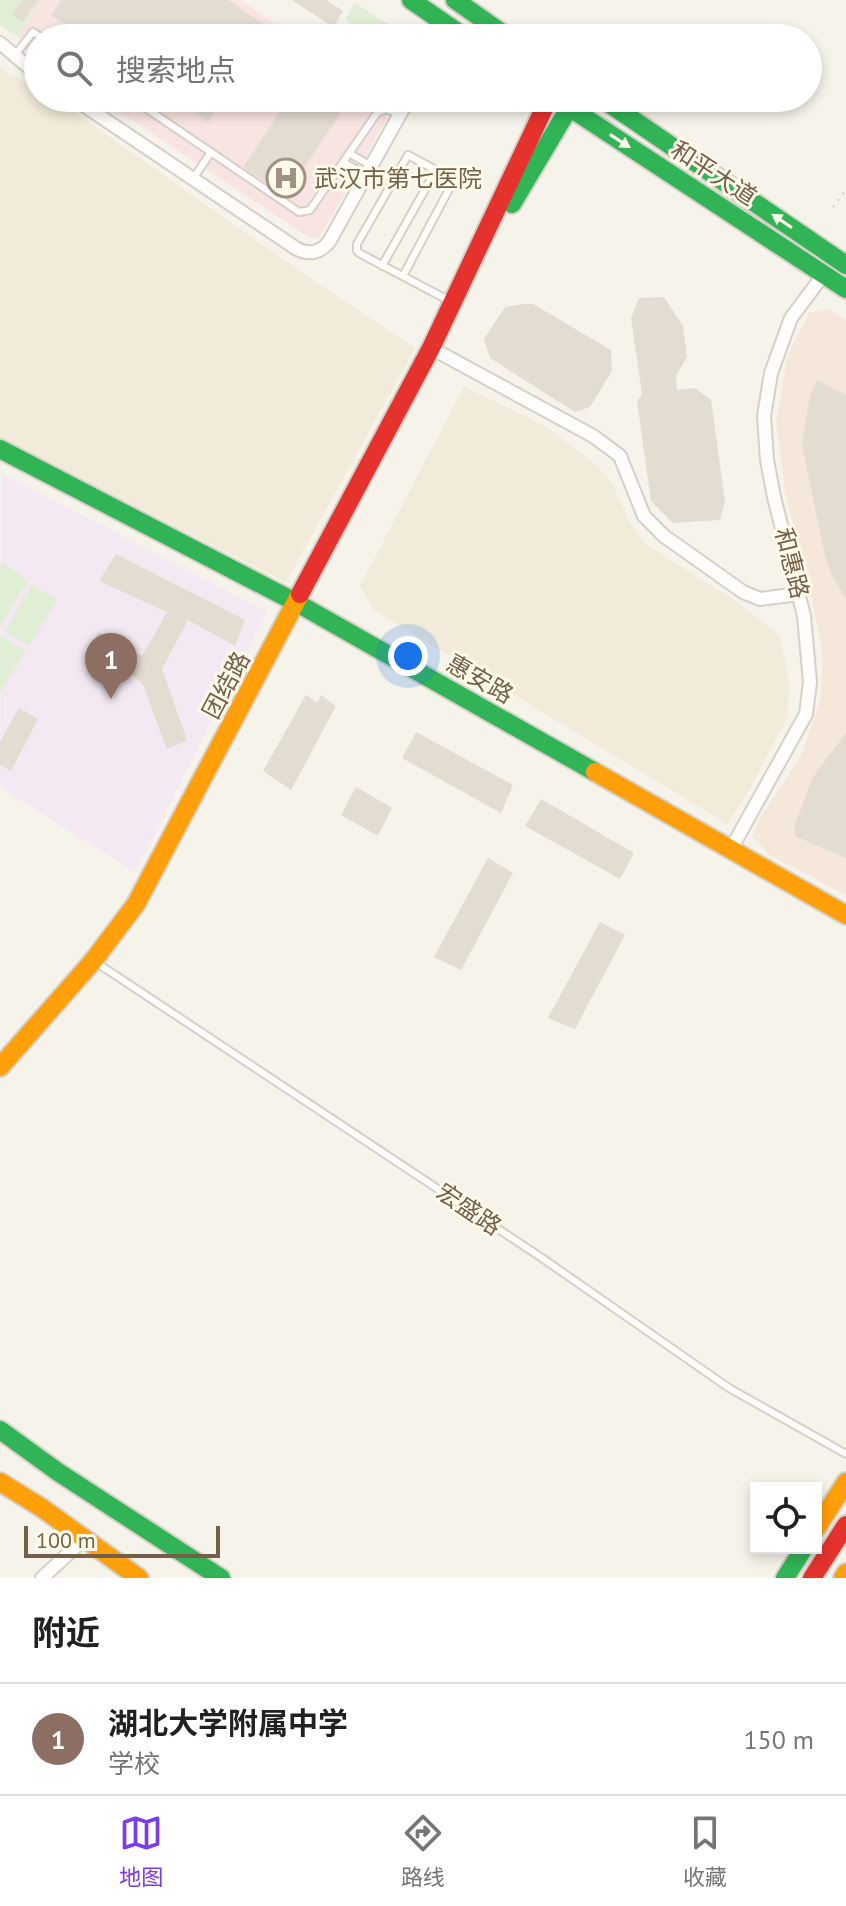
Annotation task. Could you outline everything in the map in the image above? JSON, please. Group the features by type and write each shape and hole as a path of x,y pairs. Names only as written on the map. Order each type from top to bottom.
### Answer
{"main road":[{"path":"411,0 440,24"},
{"path":"455,0 489,24"},
{"name":"团结路","path":"0,1067 93,961 136,904 431,348 542,112"},
{"name":"团结路","path":"454,301 560,112"},
{"name":"和平大道","path":"582,112 846,289"},
{"name":"和平大道","path":"622,112 846,265"},
{"name":"惠安路","path":"0,449 297,603 846,915"},
{"path":"3,1433 210,1578"},
{"path":"58,1472 221,1578"},
{"path":"0,1482 150,1578"},
{"path":"822,1520 846,1482"},
{"path":"42,1508 139,1578"},
{"path":"812,1578 846,1525"},
{"path":"785,1578 800,1554"},
{"path":"843,1578 846,1573"}],"street":[{"path":"0,43 24,63"},
{"path":"94,112 297,249 308,253 319,250 329,242 400,114"},
{"name":"和惠路","path":"731,849 806,714 810,682 804,616 774,497 767,460 764,416 771,373 791,318 824,274"},
{"path":"431,348 558,415 620,456 644,516 664,536 743,592 760,599 799,594"},
{"path":"42,1578 84,1539"}],"lane":[{"path":"15,55 24,44"},
{"path":"152,112 303,213 310,210 378,112"},
{"path":"395,112 400,114"},
{"path":"193,179 211,152"},
{"path":"349,153 368,171"},
{"path":"403,276 454,180 408,155 357,244 359,253 382,266 454,301"},
{"path":"343,162 368,171"},
{"path":"382,266 436,170"},
{"name":"宏盛路","path":"93,961 542,1258 729,1388 846,1454"}],"path":[{"path":"833,207 846,190"}],"shaded area":[{"path":"41,0 240,0 275,24 25,24"},
{"path":"24,26 24,43 17,36"},
{"path":"0,68 24,82 24,112 74,112 415,348 286,582 0,438"},
{"name":"武汉市第七医院","path":"120,112 389,112 320,236 311,239"},
{"path":"827,309 846,320 846,895 770,855 752,836 760,818 801,756 821,698 823,655 807,575 786,496 776,423 788,355 809,313"},
{"path":"464,387 544,425 595,464 613,484 628,519 645,544 740,604 780,636 789,680 788,716 746,796 727,824 374,610 360,586"},
{"path":"2,473 267,612 135,872 0,787"}],"green space":[{"path":"0,0 41,0 17,36 0,25"},
{"path":"355,3 388,24 353,24 345,19"},
{"path":"2,563 28,580 0,626 0,566"},
{"path":"32,584 57,600 29,646 5,631"},
{"path":"0,635 26,651 0,692"}],"building":[{"path":"22,0 37,0 23,21 12,14"},
{"path":"61,0 228,0 263,24 64,24 51,15"},
{"path":"292,0 326,0 343,11 335,24 328,24"},
{"path":"193,112 215,112 208,122"},
{"path":"280,112 341,112 285,195 243,167"},
{"path":"664,297 683,326 687,357 676,376 677,390 695,388 711,400 725,501 720,520 673,523 651,501 637,401 642,394 631,318 639,298"},
{"path":"533,304 611,350 612,371 590,407 575,412 490,358 484,339 505,307"},
{"path":"817,380 846,395 846,599 832,576 825,556 802,445 810,395"},
{"path":"116,554 245,620 235,646 188,620 162,669 187,740 167,749 143,685 134,676 88,651 98,632 142,656 167,612 99,581"},
{"path":"306,695 317,703 321,695 336,706 291,790 263,771"},
{"path":"19,708 38,719 11,771 0,765 0,742"},
{"path":"416,732 513,785 501,813 402,758"},
{"path":"846,733 846,858 795,836 795,824 813,777"},
{"path":"356,787 392,808 378,836 341,815"},
{"path":"541,799 634,853 620,879 525,826"},
{"path":"488,858 513,873 461,970 434,957"},
{"path":"600,922 625,935 575,1029 548,1018"}],"traffic: fast":[{"path":"411,0 446,24"},
{"path":"455,0 489,24"},
{"path":"512,204 567,112"},
{"path":"576,112 846,289"},
{"path":"622,112 846,265"},
{"path":"0,449 297,603 595,772"},
{"path":"0,1430 58,1472 221,1578"},
{"path":"785,1578 800,1554"}],"traffic: slow":[{"path":"0,1067 93,961 136,904 300,594"},
{"path":"595,772 846,915"},
{"path":"0,1482 42,1508 139,1578"},
{"path":"822,1520 846,1482"},
{"path":"843,1578 846,1573"}],"traffic: jam":[{"path":"300,594 431,348 542,112"},
{"path":"812,1578 846,1525"}],"place":[{"name":"武汉市第七医院","path":"286,178"},
{"name":"湖北大学附属中学","path":"111,699"}]}
